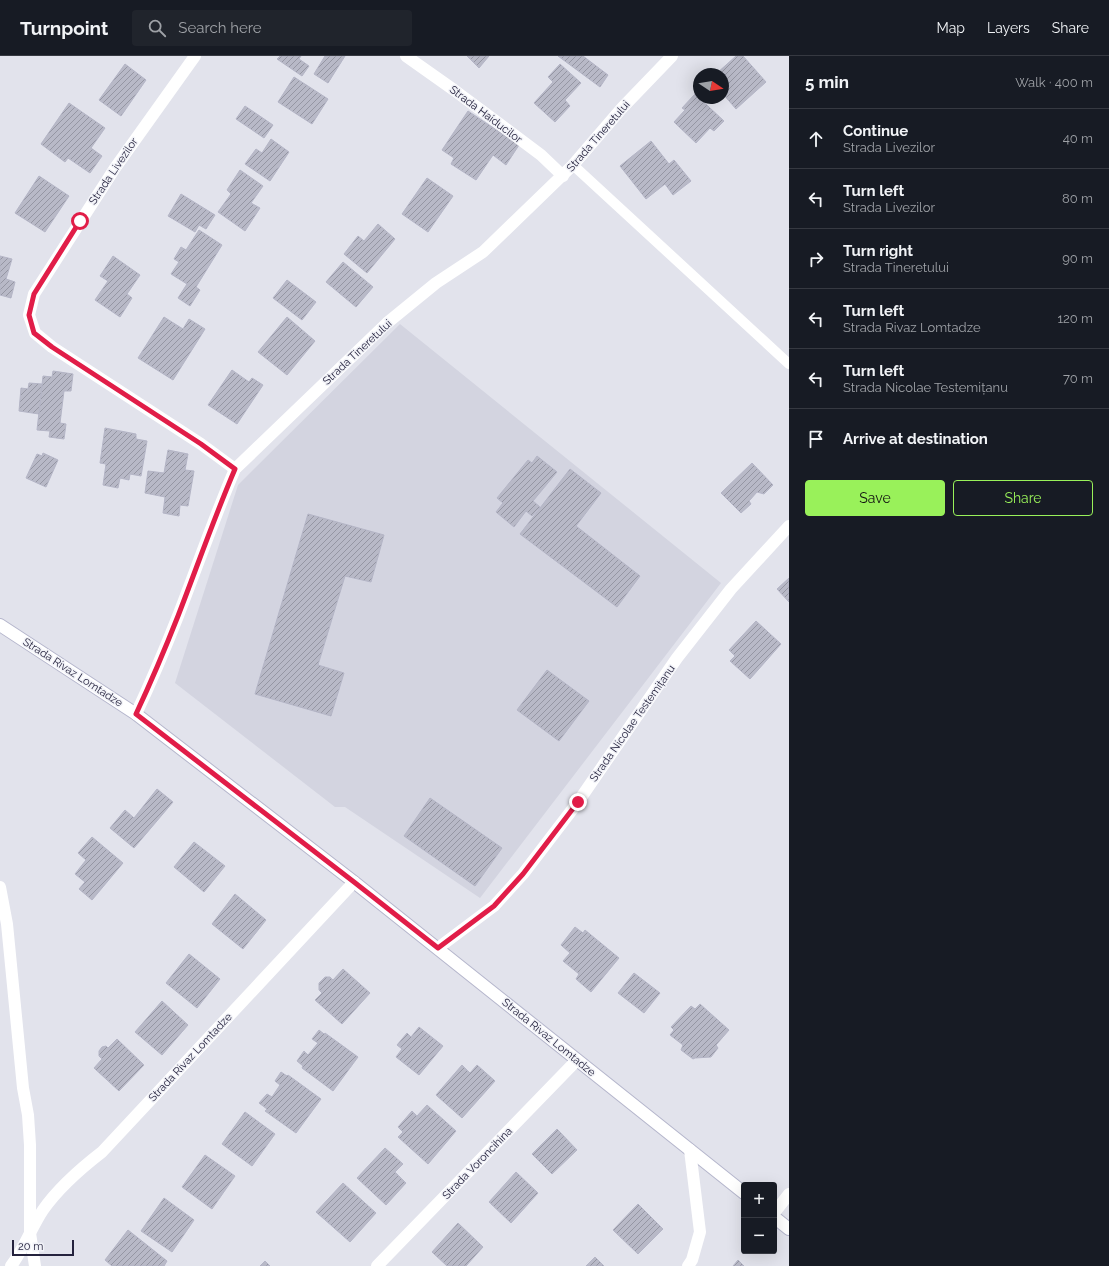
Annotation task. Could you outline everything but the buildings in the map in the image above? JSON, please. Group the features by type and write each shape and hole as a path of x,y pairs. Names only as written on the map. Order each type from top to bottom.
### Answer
{"street":[{"name":"Strada Livezilor","path":"195,56 115,168 80,221 34,294 29,315 34,333 52,347 201,444 235,469"},
{"name":"Strada Haiducilor","path":"406,56 541,155 563,176"},
{"name":"Strada Tineretului","path":"136,714 178,617 235,469 387,323 436,283 483,252 563,176 622,108 672,56"},
{"name":"Strada Nicolae Testemițanu","path":"438,948 494,906 523,874 578,802 677,658 731,590 789,526"},
{"name":"Strada Rivaz Lomtadze","path":"0,625 136,714 438,948 741,1191"},
{"name":"Strada Rivaz Lomtadze","path":"11,1266 18,1257 44,1210 66,1182 102,1152 354,882"},
{"path":"0,887 7,924 17,1013 23,1088 28,1114 30,1145 30,1233 35,1266"},
{"name":"Strada Voroncihina","path":"377,1266 578,1060"},
{"path":"688,1266 692,1260 700,1232 690,1150"},
{"path":"777,1209 789,1194"},
{"path":"776,1218 789,1229"}],"lane":[{"path":"573,165 789,364"}],"shaded area":[{"path":"400,324 721,583 480,898 345,807 335,807 175,683 238,485"}],"route":[{"path":"80,221 34,294 29,315 34,333 52,347 201,444 235,469 178,617 136,714 438,948 467,928 494,906 523,874 578,802"}]}
